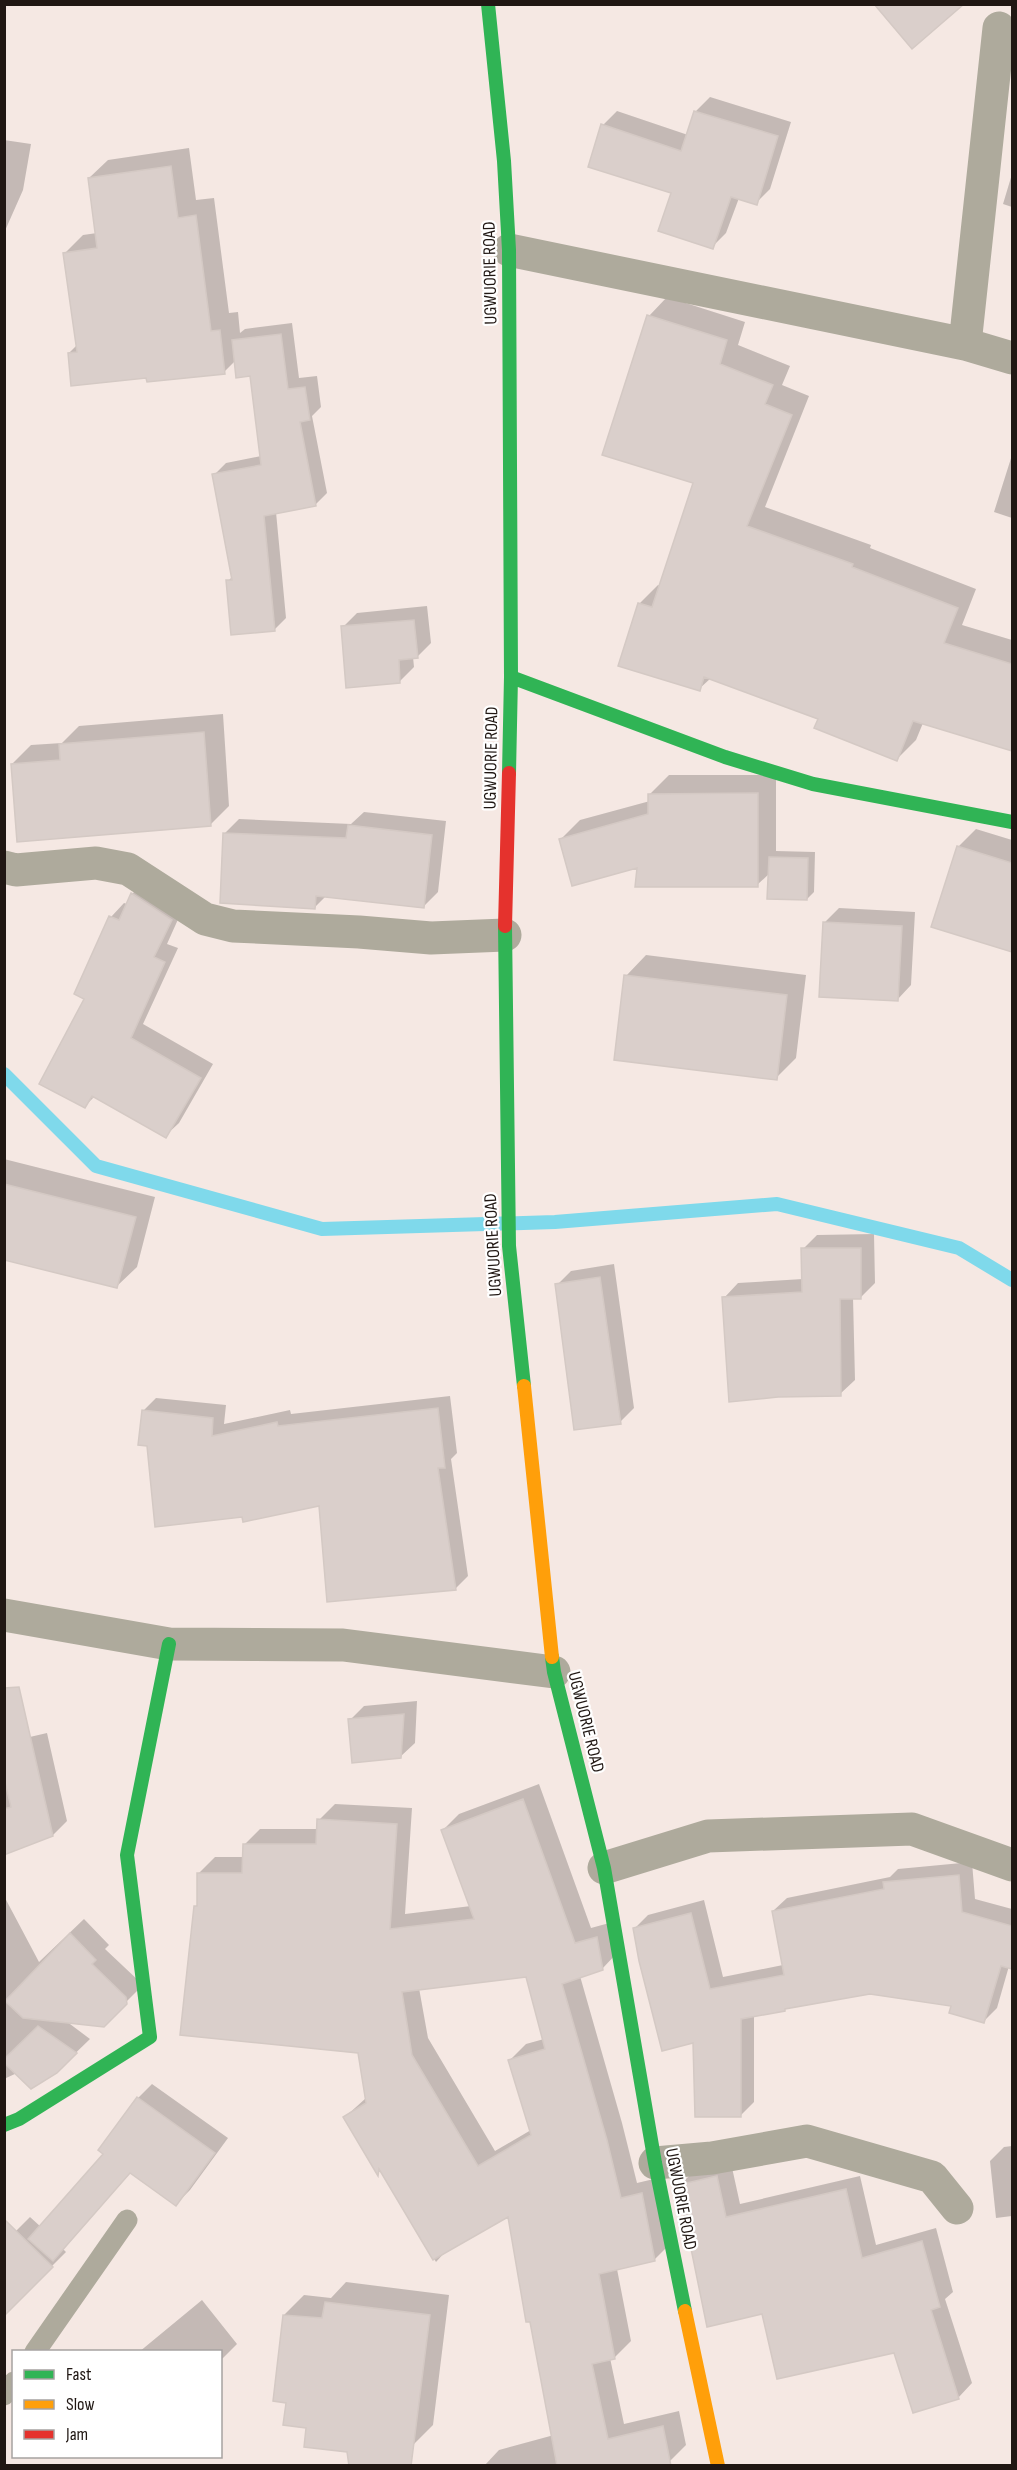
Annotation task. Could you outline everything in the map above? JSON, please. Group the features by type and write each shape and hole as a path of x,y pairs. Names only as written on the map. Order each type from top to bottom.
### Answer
{"street":[{"name":"UGWUORIE ROAD","path":"488,4 504,161 509,250 511,677 505,935 509,1246 554,1672 604,1868 655,2163 707,2423 718,2466"},
{"path":"965,344 999,28"},
{"path":"509,250 965,344 1012,358"},
{"path":"511,677 725,757 813,784 1012,822"},
{"path":"4,867 16,870 96,863 128,869 205,919 233,926 431,938 505,935"},
{"path":"4,1616 169,1644 343,1645 554,1672"},
{"path":"4,2125 19,2120 150,2037 127,1855 169,1644"},
{"path":"604,1868 708,1836 912,1828 1012,1865"},
{"path":"655,2163 712,2158 807,2141 932,2176 957,2208"}],"lane":[{"path":"36,2350 127,2220"}],"building":[{"path":"874,4 964,4 912,49"},
{"path":"694,111 778,136 757,205 731,197 713,249 658,231 671,193 588,167 601,124 681,151"},
{"path":"171,166 178,218 196,215 211,331 220,330 225,374 147,382 146,378 71,386 68,353 77,352 63,253 97,248 88,178"},
{"path":"647,315 727,340 720,364 773,385 765,404 792,415 747,526 853,564 852,567 958,608 944,643 1012,664 1012,751 913,721 897,761 814,728 818,719 704,677 700,691 618,666 638,603 652,607 693,483 602,455"},
{"path":"281,334 288,389 305,387 310,420 300,422 316,506 264,516 275,631 231,635 226,580 232,580 212,474 261,465 250,376 236,378 232,340"},
{"path":"414,620 418,658 399,660 400,683 346,688 341,626"},
{"path":"204,732 211,826 17,842 11,764 60,760 59,744"},
{"path":"758,793 758,887 635,887 637,868 572,886 559,839 648,814 648,794"},
{"path":"348,825 432,835 424,908 316,896 315,909 220,903 223,833 346,838"},
{"path":"957,846 1012,863 1012,952 931,927"},
{"path":"769,857 808,858 807,900 767,899"},
{"path":"131,893 172,920 154,957 165,962 131,1038 201,1078 166,1138 92,1096 85,1108 39,1084 84,999 74,994 109,916 119,920"},
{"path":"823,922 902,926 898,1001 819,997"},
{"path":"624,975 787,995 777,1080 614,1060"},
{"path":"4,1184 136,1217 117,1288 4,1260"},
{"path":"801,1248 861,1248 861,1299 840,1299 841,1396 778,1397 729,1402 722,1297 802,1292"},
{"path":"600,1277 621,1424 574,1430 555,1284"},
{"path":"438,1408 445,1468 438,1468 456,1590 327,1602 319,1506 243,1522 242,1517 155,1527 147,1446 138,1445 142,1410 213,1418 212,1436 277,1422 278,1426"},
{"path":"19,1687 53,1836 4,1855 4,1809 11,1807 4,1778 4,1688"},
{"path":"404,1714 401,1758 352,1763 348,1719"},
{"path":"523,1799 575,1943 597,1937 603,1970 562,1984 607,2140 621,2198 642,2193 655,2261 599,2274 615,2359 592,2364 608,2439 663,2426 671,2466 557,2466 530,2322 526,2322 508,2217 433,2260 379,2169 378,2176 343,2117 366,2103 358,2053 180,2035 194,1906 197,1906 197,1873 242,1873 243,1844 316,1844 317,1819 397,1824 390,1929 474,1919 441,1830","holes":["526,1977 545,2049 508,2060 531,2135 478,2166 412,2055 402,1992"]},
{"path":"959,1875 962,1912 1012,1926 1012,1969 1001,1966 984,2023 949,2013 951,2006 870,1994 741,2019 741,2117 695,2117 693,2043 662,2051 633,1928 691,1913 710,1989 784,1975 772,1911 884,1889 883,1882"},
{"path":"70,1933 96,1960 92,1964 126,1997 127,2004 104,2027 23,2018 5,2001"},
{"path":"38,2026 77,2053 57,2073 31,2089 4,2063 4,2059"},
{"path":"137,2097 215,2153 176,2206 130,2173 53,2261 28,2239 103,2154 98,2150"},
{"path":"717,2176 726,2217 846,2189 862,2258 922,2241 940,2307 931,2310 959,2399 913,2413 894,2353 777,2379 762,2314 707,2327 678,2185"},
{"path":"4,2219 53,2267 4,2316"},
{"path":"325,2302 430,2315 411,2466 349,2466 347,2452 304,2447 306,2428 283,2425 286,2403 273,2401 283,2315 322,2318"}],"waterway":[{"path":"4,1074 96,1166 322,1229 555,1222 777,1204 959,1248 1012,1280"}],"traffic: fast":[{"path":"488,4 504,161 509,250 511,677 509,773"},
{"path":"511,677 725,757 813,784 1012,822"},
{"path":"505,926 509,1246 524,1386"},
{"path":"4,2125 19,2119 150,2037 127,1855 169,1644"},
{"path":"552,1657 604,1868 655,2163 685,2311"}],"traffic: slow":[{"path":"524,1386 552,1657"},
{"path":"685,2311 718,2466"}],"traffic: jam":[{"path":"505,926 509,773"}]}
